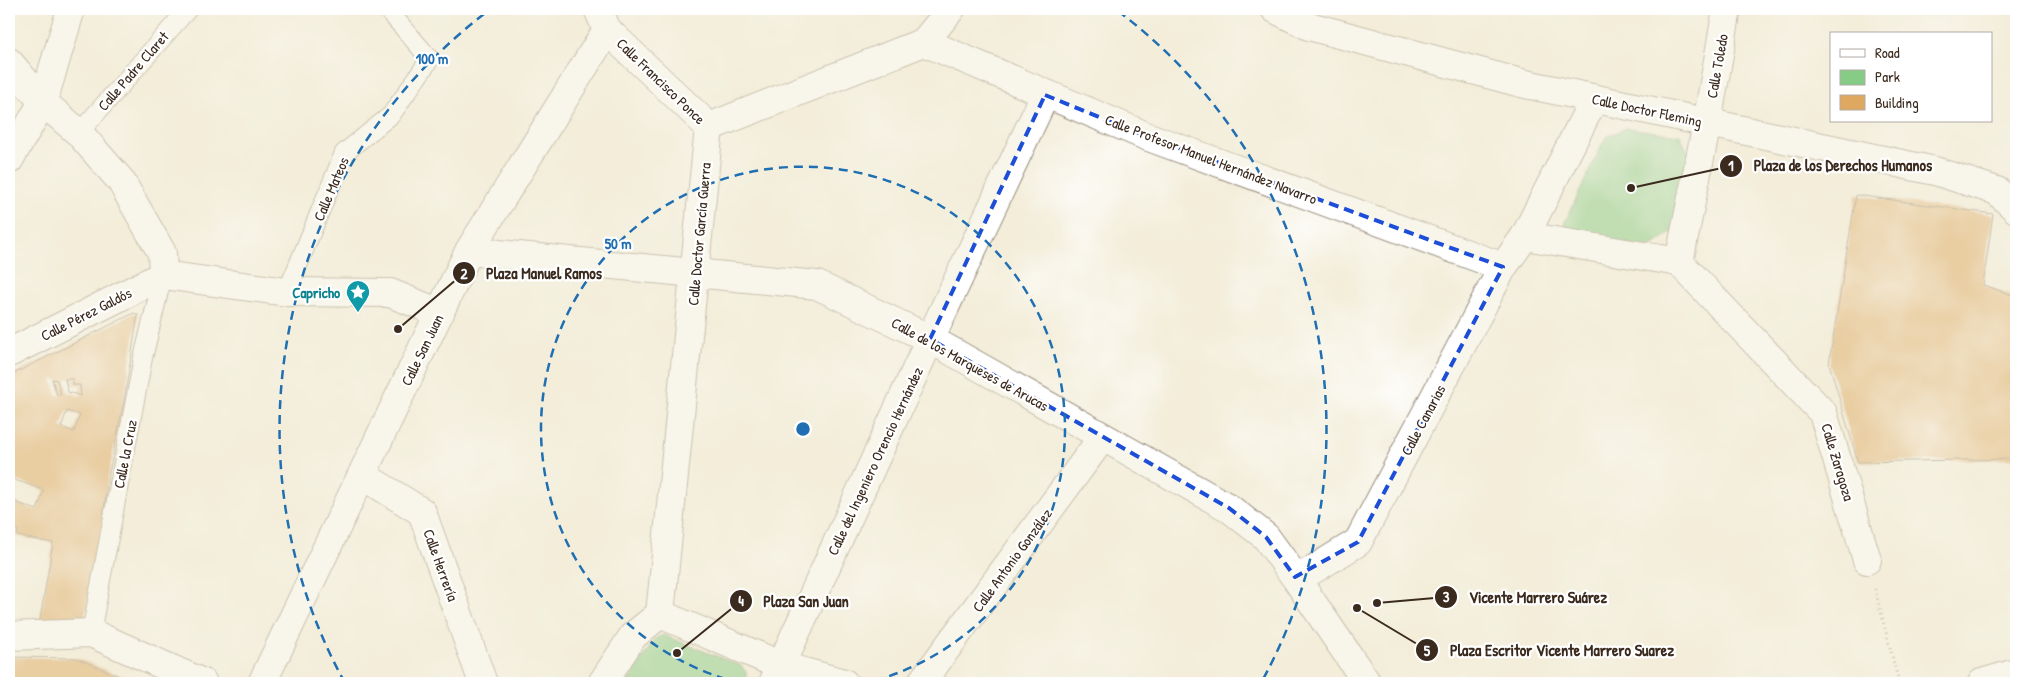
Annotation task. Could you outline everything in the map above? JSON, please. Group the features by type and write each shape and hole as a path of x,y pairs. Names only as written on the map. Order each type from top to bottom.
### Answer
{"street":[{"path":"9,160 42,102 71,9"},
{"path":"709,127 924,42 951,9"},
{"name":"Calle Doctor Fleming","path":"1275,9 1309,26 1521,83 1935,171 1997,190 2016,209"},
{"name":"Calle Toledo","path":"1679,262 1727,9"},
{"name":"Calle Francisco Ponce","path":"602,19 709,127"},
{"name":"Calle San Juan","path":"262,683 469,251 602,19"},
{"name":"Calle Profesor Manuel Hernández Navarro","path":"924,42 1045,95 1146,136 1503,267"},
{"path":"9,62 42,102 79,133 121,181 162,253 163,275 287,292 390,293 440,313"},
{"name":"Calle del Ingeniero Orencio Hernández","path":"778,675 930,339 1045,95"},
{"name":"Calle Canarias","path":"1295,577 1306,574 1358,542 1503,267 1525,236 1594,99"},
{"name":"Calle Doctor García Guerra","path":"660,614 696,273 709,127"},
{"path":"1525,236 1679,262"},
{"name":"Calle de los Marqueses de Arucas","path":"469,251 817,285 930,339 1102,438 1229,508 1266,538 1295,577 1367,683"},
{"name":"Calle Zaragoza","path":"1679,262 1823,412 1867,560"},
{"name":"Calle Pérez Galdós","path":"9,353 163,275"},
{"name":"Calle Antonio González","path":"921,683 1102,438"},
{"name":"Calle Herrería","path":"362,475 422,512 483,683"},
{"path":"602,683 633,636 660,614 778,675 844,683"},
{"path":"9,636 91,633 203,683"},
{"path":"1982,683 2016,673"}],"lane":[{"name":"Calle Padre Claret","path":"79,133 188,9"},
{"name":"Calle Mateos","path":"287,292 344,153 391,115 430,59 387,9"},
{"name":"Calle la Cruz","path":"91,633 143,358 163,275"}],"path":[{"path":"1867,560 1899,683"}],"highlighted area":[{"path":"1045,95 1146,136 1503,267 1358,542 1295,577 1266,537 1229,508 930,339"}],"green space":[{"path":"1626,128 1680,135 1688,153 1672,232 1649,248 1574,235 1564,224 1606,137"},
{"path":"663,635 741,666 746,672 746,683 627,683 655,639"}],"building":[{"path":"1856,195 1993,214 1983,285 2016,296 2016,459 1858,462 1829,363"},
{"path":"134,313 138,315 83,627 39,625 53,543 17,536 18,530 9,527 9,500 37,510 44,490 9,478 9,376","holes":["52,379 57,380 61,395 57,395","65,379 73,379 73,385 80,385 81,396 68,392","67,411 80,415 74,432 61,427"]},
{"path":"9,657 76,658 137,683 9,683"}],"place":[{"name":"Plaza de los Derechos Humanos","path":"1631,188"},
{"name":"Capricho","path":"358,313"},
{"name":"Plaza Manuel Ramos","path":"398,329"},
{"name":"Vicente Marrero Suárez","path":"1377,603"},
{"name":"Plaza Escritor Vicente Marrero Suarez","path":"1357,608"},
{"name":"Plaza San Juan","path":"677,653"}]}
